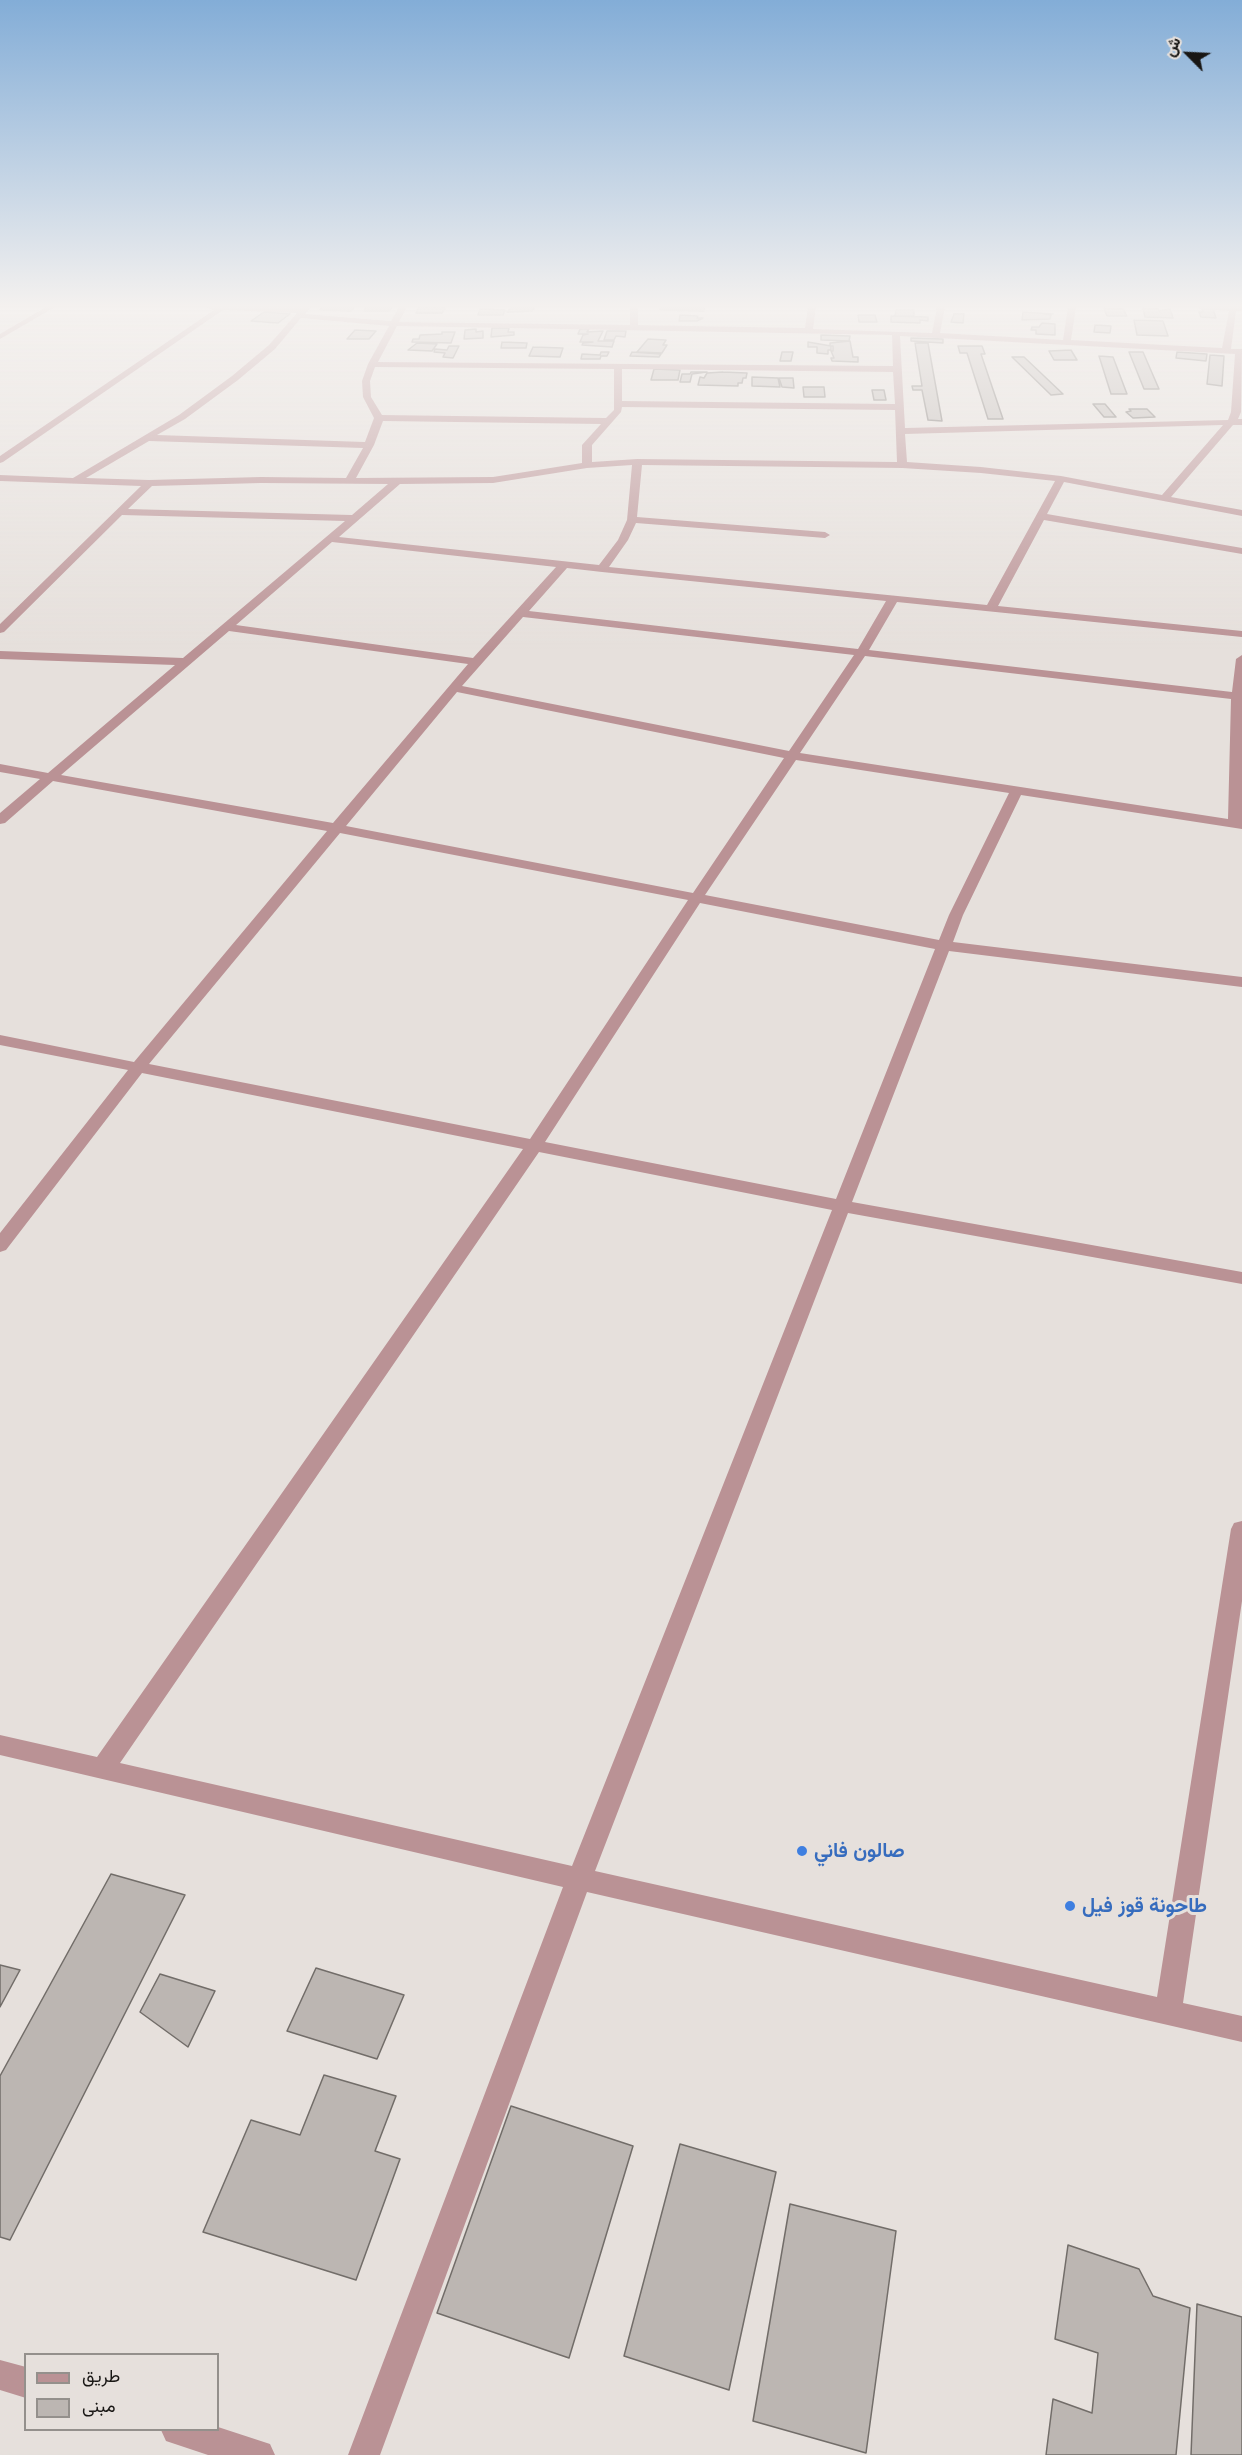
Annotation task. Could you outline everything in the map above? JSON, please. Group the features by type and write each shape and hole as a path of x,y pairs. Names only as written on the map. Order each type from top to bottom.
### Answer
{"street":[{"path":"0,460 56,422"},
{"path":"74,481 174,422"},
{"path":"350,480 369,445 378,422"},
{"path":"587,465 586,445 597,430 608,422"},
{"path":"900,422 902,465"},
{"path":"900,431 1237,422"},
{"path":"1165,498 1237,422"},
{"path":"148,438 369,445"},
{"path":"602,569 623,540 632,520 637,462"},
{"path":"0,478 149,483 261,480 398,482 493,480 545,474 587,465 637,462 902,465 981,470 1061,479 1242,513"},
{"path":"990,610 1061,479"},
{"path":"0,820 398,482"},
{"path":"0,630 149,483"},
{"path":"120,512 356,518"},
{"path":"1041,516 1242,551"},
{"path":"632,520 825,535"},
{"path":"330,539 990,610 1242,634"},
{"path":"0,1246 137,1066 476,662 564,565"},
{"path":"102,1769 534,1146 697,897 861,654 893,599"},
{"path":"520,613 1237,696"},
{"path":"228,627 476,662"},
{"path":"0,655 186,662"},
{"path":"454,688 793,756 1239,825 1237,696 1242,659"},
{"path":"0,768 336,828 945,946 1242,982"},
{"path":"364,2455 579,1879 956,915 1016,792"},
{"path":"0,1040 842,1206 1242,1278"},
{"path":"1168,2012 1242,1529"},
{"path":"0,1745 1242,2029"},
{"path":"0,2375 24,2382"},
{"path":"180,2431 259,2455"}],"building":[{"path":"111,1874 185,1895 10,2240 0,2237 0,2076"},
{"path":"0,1965 20,1970 0,2007"},
{"path":"316,1968 404,1995 377,2059 287,2031"},
{"path":"160,1974 215,1991 188,2047 140,2012"},
{"path":"324,2075 396,2096 375,2151 400,2159 356,2280 203,2232 251,2120 300,2135"},
{"path":"511,2106 633,2146 569,2358 437,2313"},
{"path":"680,2144 776,2172 729,2390 624,2356"},
{"path":"790,2204 896,2231 866,2453 753,2421"},
{"path":"1068,2245 1139,2269 1153,2296 1190,2308 1176,2455 1046,2455 1053,2399 1092,2413 1098,2353 1055,2339"},
{"path":"1197,2304 1242,2317 1242,2455 1191,2455"}],"place":[{"name":"صالون فاني","path":"802,1851"},
{"name":"طاحونة قوز فيل","path":"1070,1906"}]}
